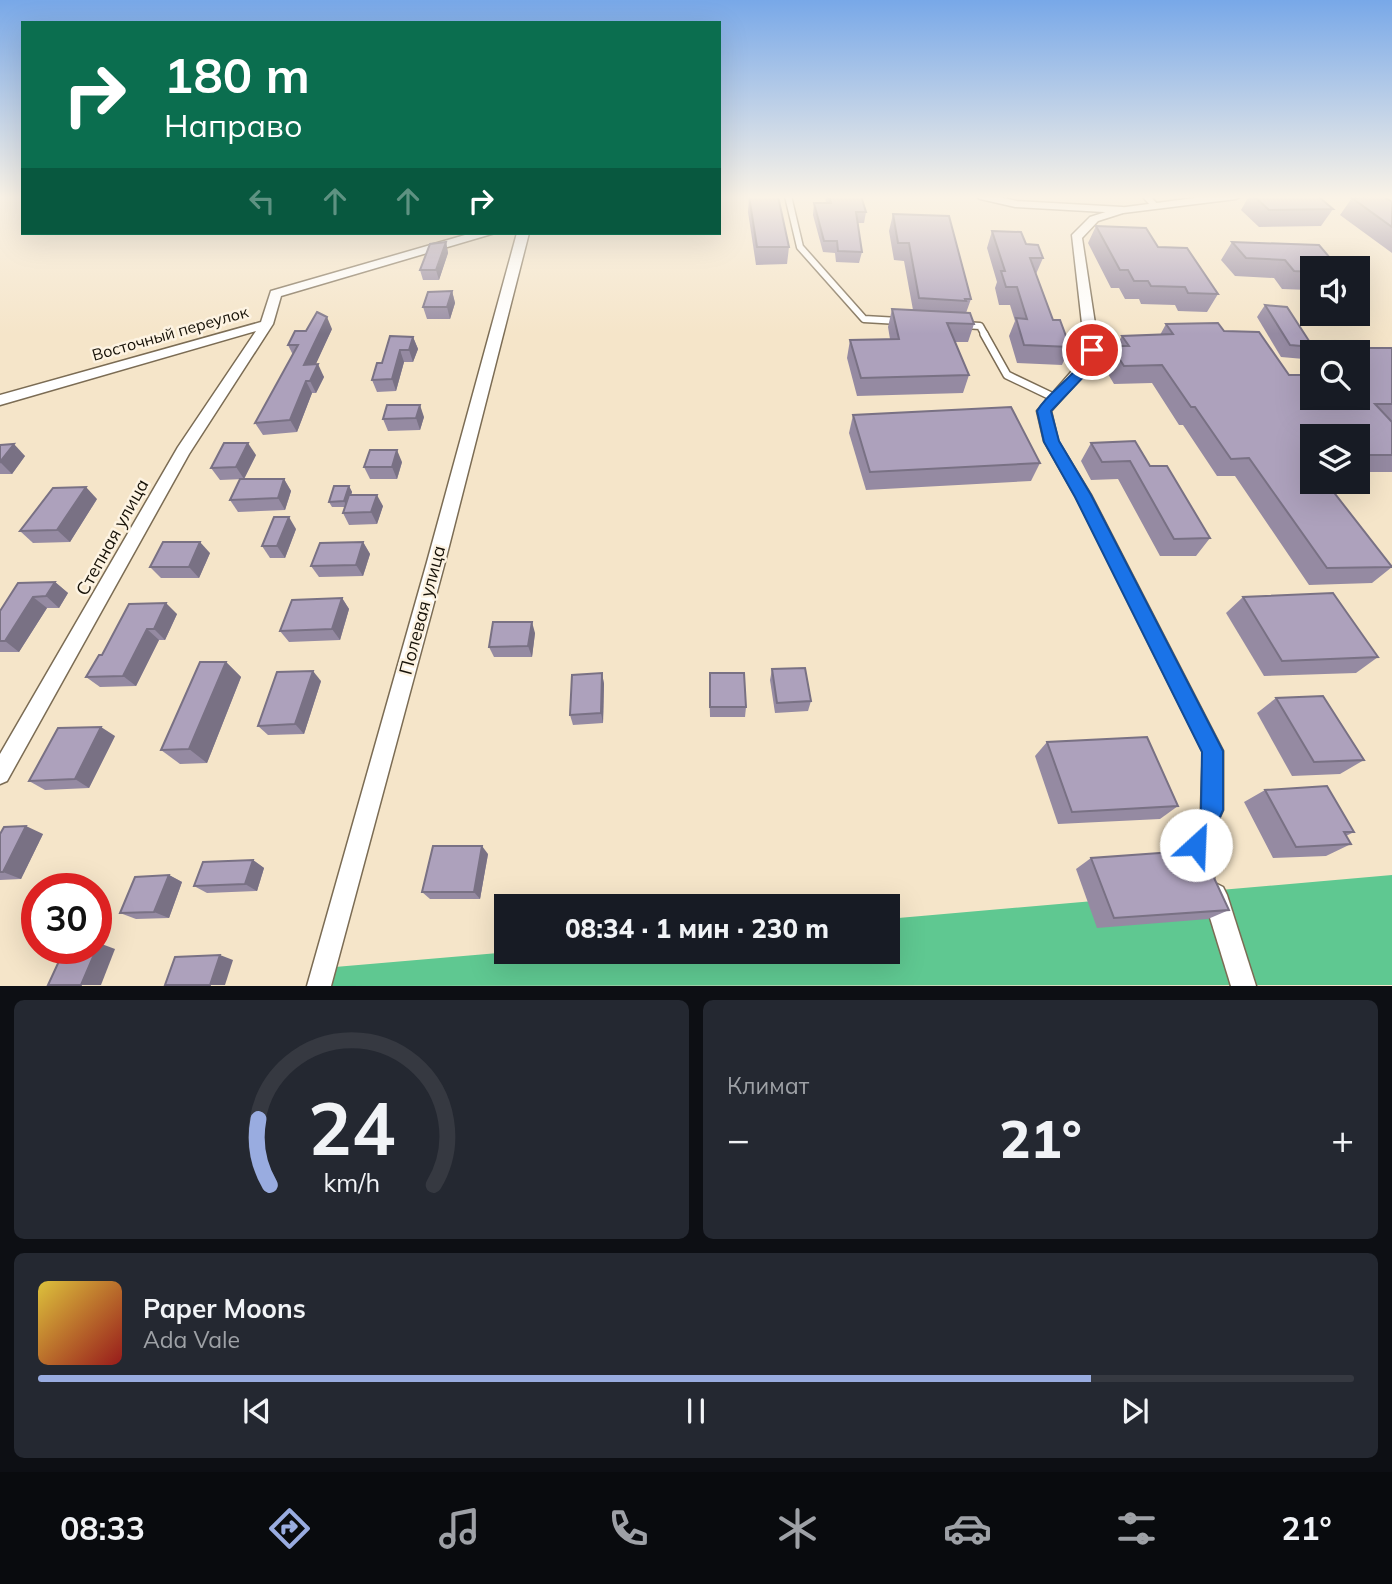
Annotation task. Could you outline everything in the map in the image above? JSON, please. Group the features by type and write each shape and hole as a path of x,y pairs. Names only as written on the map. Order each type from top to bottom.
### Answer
{"street":[{"name":"Восточный переулок","path":"0,400 267,324 275,294 446,242"},
{"name":"Полевая улица","path":"319,985 436,562 521,242"},
{"path":"1077,242 1092,350 1085,367 1053,397 1044,411 1051,442 1083,495 1213,751 1212,810 1196,845 1227,925 1244,985"},
{"name":"Степная улица","path":"0,774 183,451 267,324"}],"lane":[{"path":"799,242 800,247 864,318 903,321"},
{"path":"954,324 980,326 1007,375 1053,397"}],"green space":[{"path":"1392,875 1392,985 331,986 335,967 494,953 494,964 900,964 900,918"}],"building":[{"path":"446,242 436,270 420,270 430,244"},
{"path":"756,242 788,242 789,247 757,247"},
{"path":"837,242 861,242 862,252 838,251"},
{"path":"956,242 971,299 919,298 909,243 898,243"},
{"path":"996,242 1038,245 1043,258 1030,258 1053,320 1060,320 1070,347 1024,345 1016,318 1027,319 1017,287 1006,287 1001,271 1005,271"},
{"path":"1105,242 1155,242 1158,247 1187,248 1218,294 1188,293 1185,287 1151,286 1148,281 1134,281 1128,270 1120,270"},
{"path":"1232,242 1319,245 1328,256 1300,256 1300,271 1294,271 1285,260 1246,258"},
{"path":"452,291 447,307 423,307 428,292"},
{"path":"1265,305 1287,307 1308,340 1300,340 1300,346 1290,345"},
{"path":"892,309 970,313 974,324 947,323 969,375 861,378 850,340 899,339"},
{"path":"317,312 327,317 304,365 318,364 310,381 306,381 290,420 255,423 298,345 288,345 295,331 306,331"},
{"path":"1218,323 1224,331 1259,332 1289,375 1300,375 1300,410 1370,410 1370,348 1392,348 1392,404 1375,404 1392,422 1392,455 1370,455 1370,424 1300,424 1300,494 1335,494 1392,567 1327,568 1249,458 1231,459 1162,365 1124,366 1111,346 1129,346 1122,336 1173,334 1166,324"},
{"path":"390,336 413,337 409,350 400,350 392,379 372,380 377,363 382,363"},
{"path":"387,405 420,405 416,418 383,419"},
{"path":"1011,407 1040,463 870,472 853,415"},
{"path":"1135,441 1150,466 1167,466 1210,538 1174,539 1130,461 1102,462 1091,443"},
{"path":"224,443 248,443 236,467 211,468"},
{"path":"14,444 0,462 0,445"},
{"path":"370,450 397,450 392,467 364,467"},
{"path":"240,479 284,479 278,498 230,500"},
{"path":"334,486 349,486 344,501 329,502"},
{"path":"86,487 57,530 20,531 53,488"},
{"path":"349,495 377,495 371,512 343,513"},
{"path":"274,517 289,517 277,546 262,546"},
{"path":"163,542 200,542 189,567 150,567"},
{"path":"363,542 356,565 311,566 320,543"},
{"path":"55,582 46,596 33,597 5,641 0,641 0,611 18,583"},
{"path":"1333,593 1378,657 1282,661 1243,597"},
{"path":"342,598 332,629 280,631 292,600"},
{"path":"166,603 154,629 147,629 123,676 86,677 99,655 102,655 129,604"},
{"path":"493,622 532,622 528,646 489,647"},
{"path":"200,662 226,662 189,749 161,750"},
{"path":"805,668 811,701 777,703 772,669"},
{"path":"313,671 295,724 258,726 277,672"},
{"path":"602,673 601,713 570,715 572,675"},
{"path":"710,673 744,673 746,707 710,707"},
{"path":"1323,696 1364,760 1314,762 1276,698"},
{"path":"101,727 75,779 29,781 58,728"},
{"path":"1147,737 1178,806 1072,812 1047,742"},
{"path":"1327,786 1354,832 1344,832 1351,844 1296,847 1265,790"},
{"path":"26,826 3,872 0,872 0,834 4,827"},
{"path":"433,846 482,846 474,892 422,892"},
{"path":"1201,850 1229,910 1114,918 1091,858"},
{"path":"253,860 245,884 194,886 203,862"},
{"path":"169,875 154,912 120,913 135,877"},
{"path":"220,955 210,985 165,985 175,957"},
{"path":"58,964 90,964 81,985 48,985"}],"route":[{"path":"1092,350 1085,367 1053,397 1044,411 1051,442 1083,495 1213,751 1212,810 1196,845"}]}
